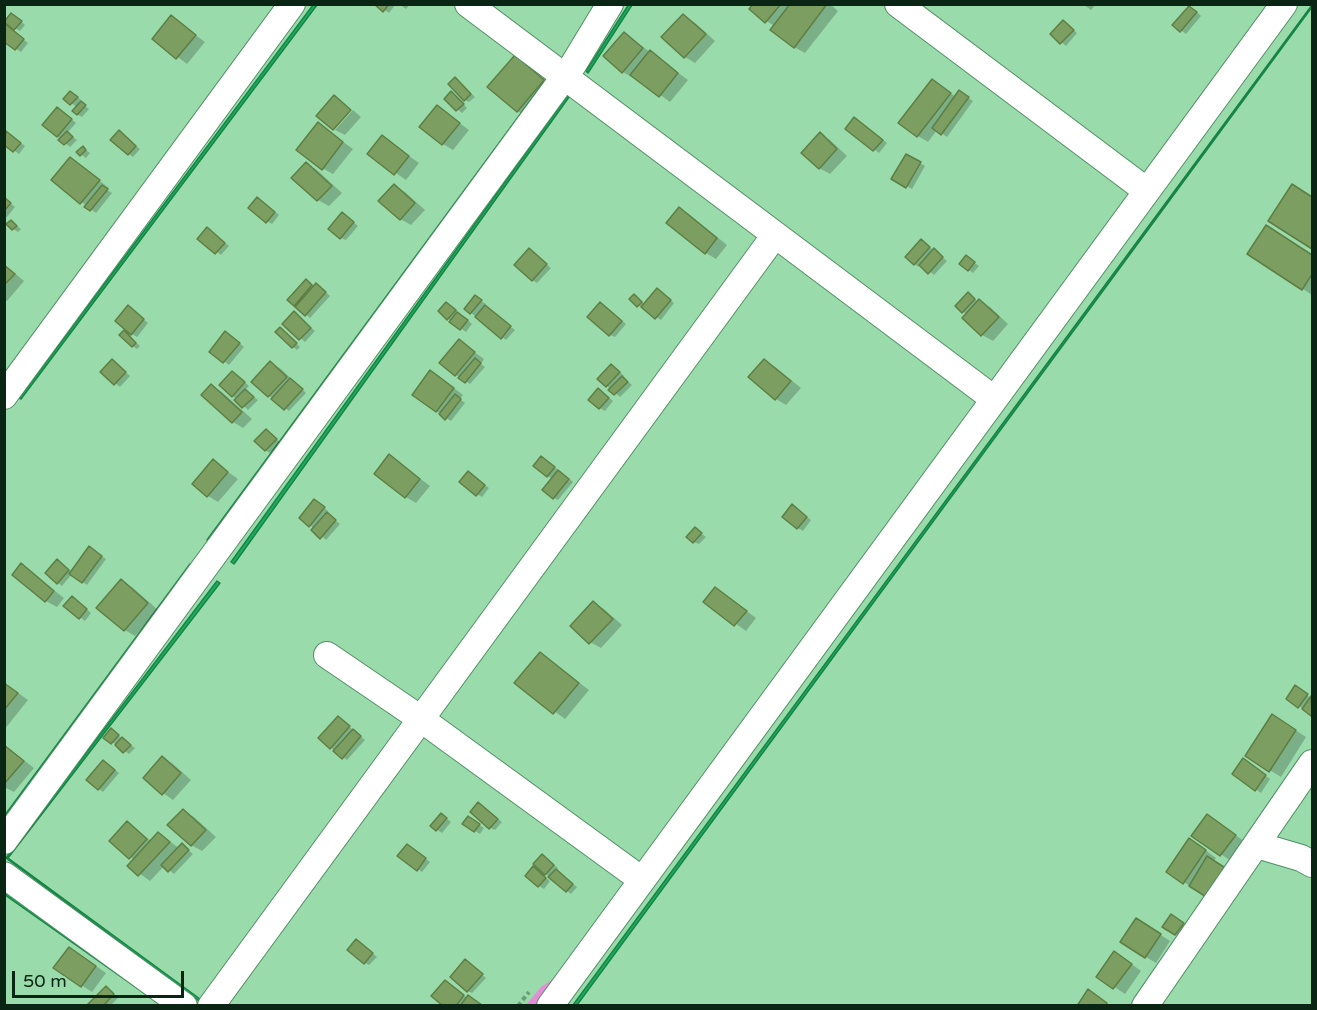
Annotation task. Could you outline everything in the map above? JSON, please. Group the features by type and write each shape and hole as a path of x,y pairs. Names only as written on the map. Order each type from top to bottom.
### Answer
{"street":[{"path":"4,396 292,4"},
{"path":"468,4 994,399"},
{"path":"4,841 564,76 610,4"},
{"path":"898,4 1147,191"},
{"path":"550,1005 1284,4"},
{"path":"211,1005 776,235"},
{"path":"327,655 421,719 642,880"},
{"path":"1145,1005 1312,763"},
{"path":"1257,845 1301,858 1312,864"},
{"path":"4,875 184,1005"}],"path":[{"path":"518,1005 525,996"}],"shaded area":[{"path":"629,4 632,5 588,73 586,71"},
{"path":"313,5 317,5 21,399 19,398"},
{"path":"1312,5 577,1005 573,1005"},
{"path":"544,82 209,541 207,540"},
{"path":"567,96 569,97 234,564 231,562"},
{"path":"190,564 192,565 5,821 5,815"},
{"path":"217,581 220,583 8,858 200,999 199,1001 6,858"},
{"path":"4,892 165,1005 161,1005 5,895"},
{"path":"553,979 554,982 536,1005 525,1006 541,987"}],"building":[{"path":"374,4 389,4 383,12"},
{"path":"753,4 781,4 765,23 749,9"},
{"path":"790,4 827,4 794,48 770,30"},
{"path":"1189,6 1197,12 1180,32 1172,25"},
{"path":"11,13 22,21 14,30 4,22"},
{"path":"683,14 706,34 684,58 661,37"},
{"path":"171,15 196,35 176,59 152,39"},
{"path":"1063,20 1074,30 1060,44 1050,34"},
{"path":"4,23 24,39 15,50 4,42"},
{"path":"624,32 643,48 622,73 603,56"},
{"path":"650,50 678,73 659,97 630,75"},
{"path":"515,55 544,80 517,112 487,87"},
{"path":"455,77 471,94 464,101 448,84"},
{"path":"932,79 951,93 917,137 898,123"},
{"path":"959,90 969,97 941,135 932,128"},
{"path":"70,91 78,97 70,105 63,99"},
{"path":"451,91 464,104 456,111 444,99"},
{"path":"334,95 351,110 333,130 316,116"},
{"path":"81,101 86,105 77,115 72,111"},
{"path":"437,105 460,123 442,145 419,127"},
{"path":"57,107 72,119 57,137 42,125"},
{"path":"854,117 883,140 873,151 845,129"},
{"path":"318,122 343,142 322,170 296,150"},
{"path":"119,130 136,146 128,155 110,140"},
{"path":"6,131 21,143 13,152 4,145"},
{"path":"67,131 73,137 64,145 58,140"},
{"path":"820,132 837,149 819,169 801,153"},
{"path":"382,135 409,156 394,175 367,154"},
{"path":"83,146 86,150 80,156 76,152"},
{"path":"906,154 921,162 906,188 891,179"},
{"path":"70,157 100,180 80,204 51,180"},
{"path":"306,162 332,186 317,201 291,178"},
{"path":"394,184 415,203 400,220 378,201"},
{"path":"1292,184 1312,197 1312,249 1268,221"},
{"path":"102,185 108,189 90,211 84,207"},
{"path":"4,197 11,203 4,211"},
{"path":"257,197 275,212 266,223 248,208"},
{"path":"679,207 717,238 705,254 666,223"},
{"path":"342,212 354,222 340,239 328,229"},
{"path":"11,220 17,226 12,230 6,224"},
{"path":"1266,225 1312,255 1312,274 1302,290 1247,254"},
{"path":"207,227 225,243 215,254 197,239"},
{"path":"921,239 930,247 914,265 905,257"},
{"path":"529,248 547,264 532,281 514,265"},
{"path":"934,248 943,257 928,274 919,265"},
{"path":"966,255 975,262 968,271 959,264"},
{"path":"4,265 15,274 4,285"},
{"path":"306,279 312,285 294,306 287,300"},
{"path":"316,283 326,292 305,316 295,307"},
{"path":"657,288 671,300 655,319 641,307"},
{"path":"968,292 975,299 962,313 955,306"},
{"path":"634,294 642,302 637,307 629,299"},
{"path":"475,295 482,300 470,314 464,309"},
{"path":"979,299 999,317 981,336 962,318"},
{"path":"446,302 456,310 447,320 438,311"},
{"path":"600,302 622,321 609,336 587,317"},
{"path":"128,305 144,319 131,335 115,321"},
{"path":"485,305 511,326 501,339 475,317"},
{"path":"294,311 311,328 299,340 282,324"},
{"path":"457,312 468,320 460,330 449,322"},
{"path":"280,327 297,343 292,348 275,332"},
{"path":"124,330 136,343 132,347 119,335"},
{"path":"225,331 240,343 223,363 209,352"},
{"path":"459,339 475,352 455,376 439,363"},
{"path":"475,358 481,363 465,383 458,378"},
{"path":"112,359 126,372 114,385 100,372"},
{"path":"764,359 791,381 775,400 748,377"},
{"path":"270,361 287,377 268,397 251,382"},
{"path":"611,364 620,372 606,387 597,379"},
{"path":"430,370 454,388 436,412 412,395"},
{"path":"232,371 245,382 232,397 219,385"},
{"path":"622,376 628,382 614,395 608,390"},
{"path":"290,378 303,389 284,410 271,399"},
{"path":"211,384 242,412 232,423 201,395"},
{"path":"598,388 609,398 599,409 588,400"},
{"path":"245,389 254,397 242,408 234,400"},
{"path":"455,394 461,399 445,420 439,414"},
{"path":"266,429 277,439 265,451 254,441"},
{"path":"389,454 420,479 405,498 374,474"},
{"path":"541,456 555,467 547,477 533,466"},
{"path":"213,459 228,472 207,497 192,484"},
{"path":"558,470 569,479 553,499 542,490"},
{"path":"468,471 485,485 476,496 459,482"},
{"path":"314,499 325,507 309,527 299,518"},
{"path":"792,504 807,517 797,529 782,517"},
{"path":"327,512 336,520 320,539 311,530"},
{"path":"695,527 702,533 693,543 686,537"},
{"path":"89,546 102,556 82,583 69,574"},
{"path":"57,559 69,570 57,584 45,573"},
{"path":"21,563 54,591 45,602 12,575"},
{"path":"121,579 148,603 124,631 96,608"},
{"path":"715,587 747,611 734,626 703,602"},
{"path":"72,596 87,609 79,619 63,606"},
{"path":"593,601 613,619 589,644 570,626"},
{"path":"540,652 579,683 553,714 514,683"},
{"path":"4,683 18,693 4,710"},
{"path":"1295,685 1308,694 1298,708 1286,699"},
{"path":"1311,696 1312,713 1311,716 1302,709"},
{"path":"1272,714 1296,730 1269,772 1245,756"},
{"path":"338,716 350,726 330,749 318,738"},
{"path":"111,728 119,735 111,744 103,738"},
{"path":"353,729 361,736 342,759 333,751"},
{"path":"122,737 131,745 123,753 115,745"},
{"path":"4,745 24,761 4,784"},
{"path":"162,756 181,773 162,795 143,778"},
{"path":"1243,758 1266,775 1255,791 1232,774"},
{"path":"103,760 115,770 98,790 86,780"},
{"path":"478,802 498,819 489,829 470,812"},
{"path":"183,809 206,830 191,846 167,825"},
{"path":"441,813 447,818 436,831 430,826"},
{"path":"1207,814 1236,835 1220,856 1191,836"},
{"path":"468,816 480,824 474,832 462,824"},
{"path":"127,821 147,839 129,859 109,841"},
{"path":"158,832 170,842 138,876 127,866"},
{"path":"1189,838 1206,850 1183,884 1166,872"},
{"path":"182,843 189,850 168,872 161,865"},
{"path":"407,844 426,858 417,871 397,856"},
{"path":"542,854 554,865 545,875 533,864"},
{"path":"1207,856 1230,871 1211,900 1189,886"},
{"path":"533,866 546,878 538,887 525,876"},
{"path":"556,869 573,884 566,892 548,877"},
{"path":"1171,914 1184,923 1175,935 1162,927"},
{"path":"1136,918 1161,934 1145,958 1120,942"},
{"path":"356,939 373,953 364,964 347,950"},
{"path":"69,947 96,966 81,987 53,968"},
{"path":"1114,951 1132,964 1113,989 1096,977"},
{"path":"465,959 483,974 467,992 450,977"},
{"path":"445,980 464,995 456,1006 443,1006 431,996"},
{"path":"106,986 114,994 103,1006 86,1006"},
{"path":"1088,989 1107,1003 1106,1006 1077,1006"},
{"path":"468,995 482,1005 460,1006"}]}
